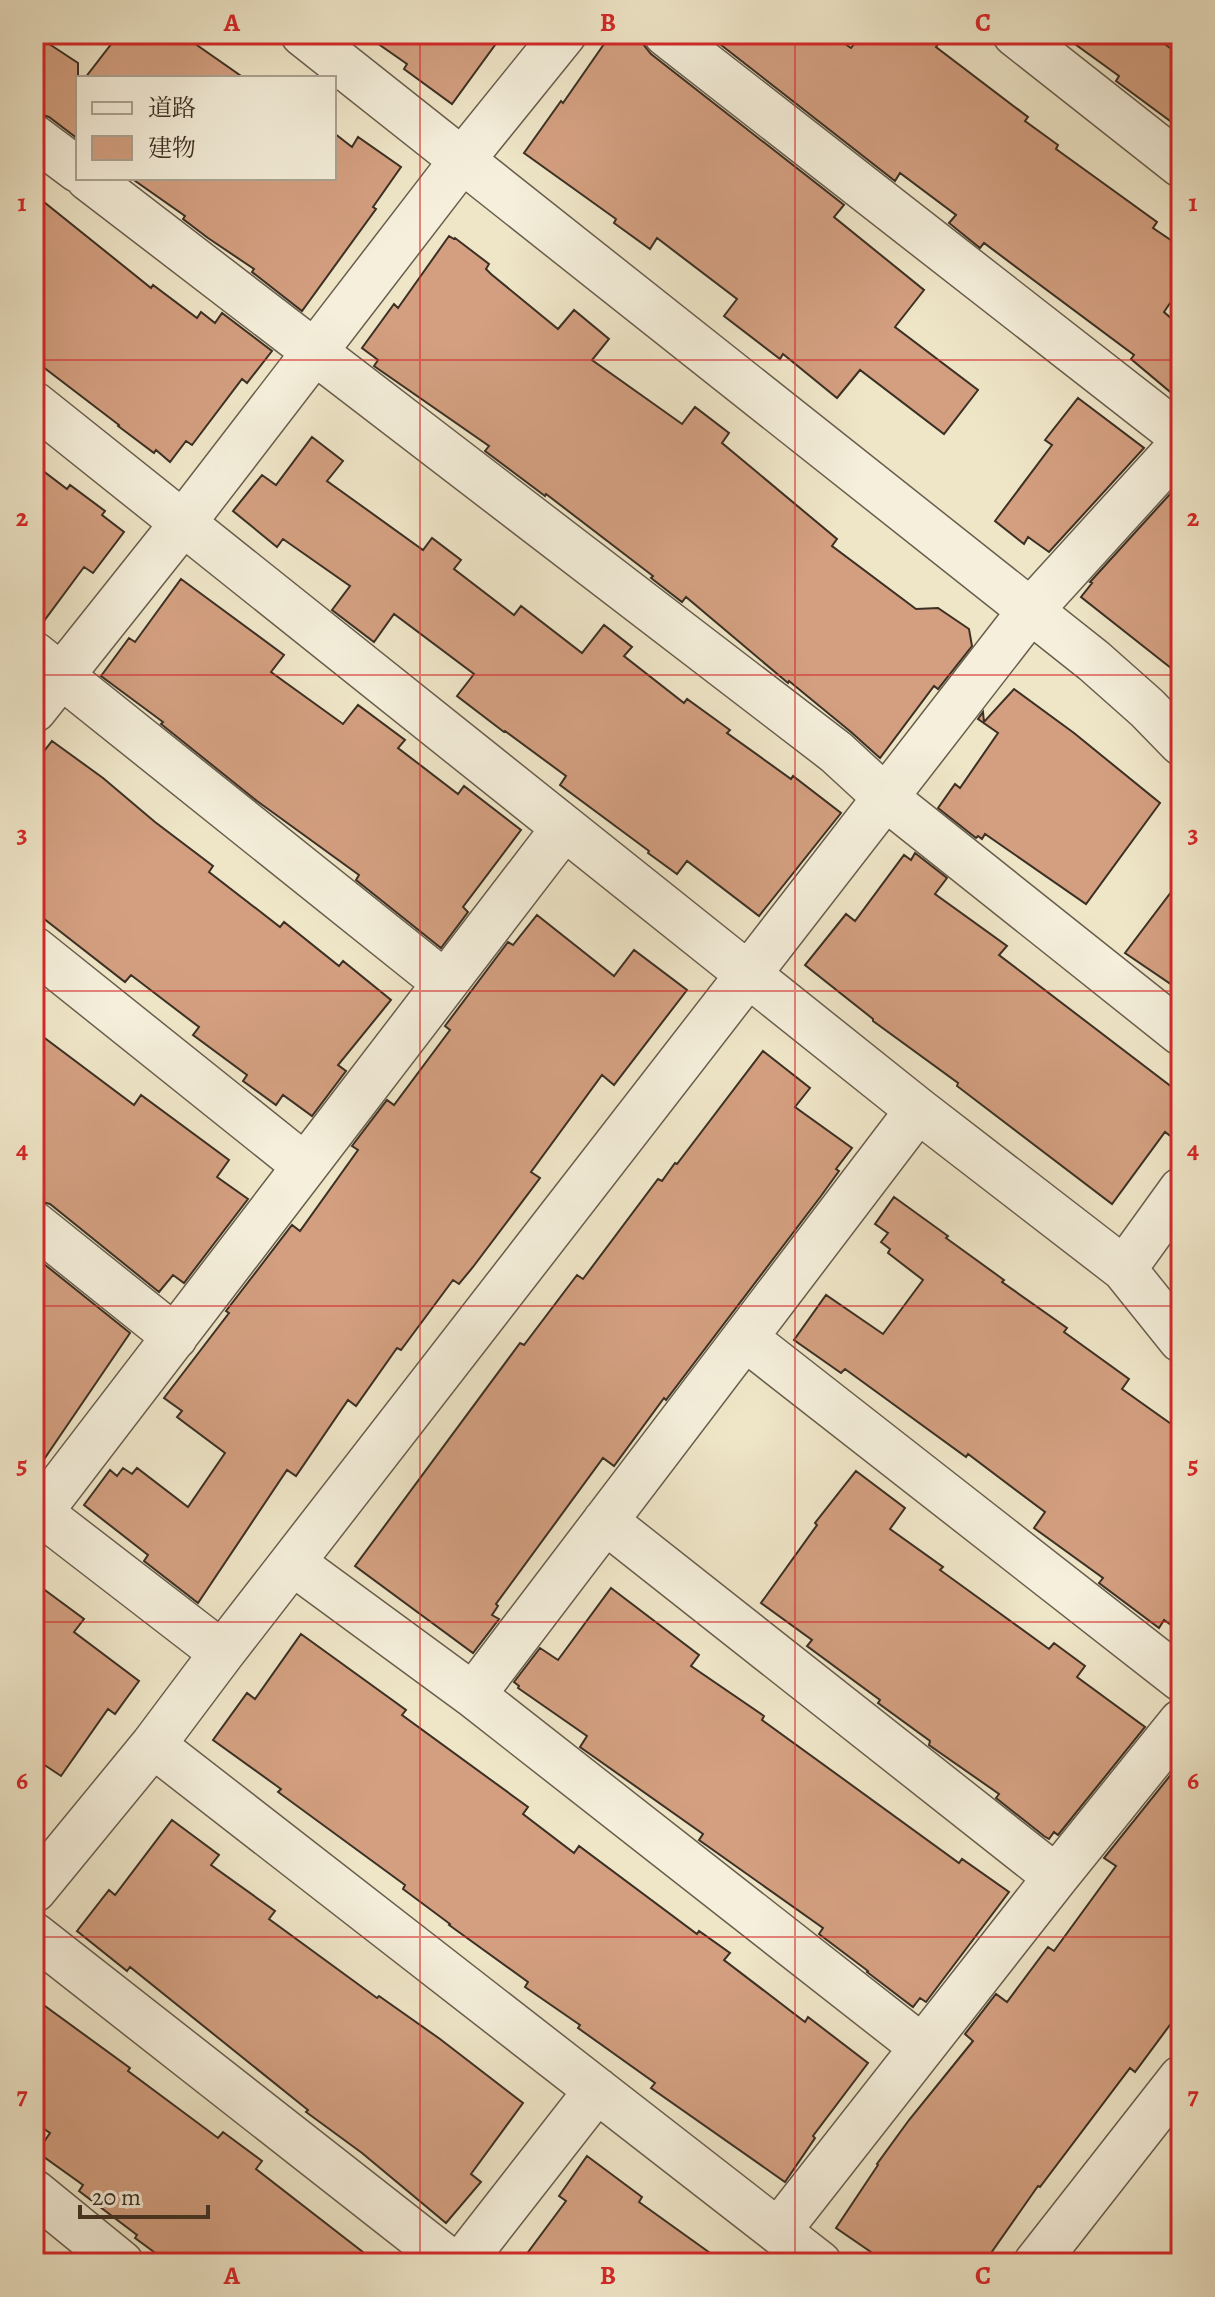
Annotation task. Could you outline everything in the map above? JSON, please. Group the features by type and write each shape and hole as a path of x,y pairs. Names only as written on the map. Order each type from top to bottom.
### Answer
{"street":[{"path":"303,34 1030,611 1115,680 1181,743"},
{"path":"34,710 47,665 183,523 314,350 564,34"},
{"path":"666,34 1181,436"},
{"path":"1015,34 1181,165"},
{"path":"34,137 76,168"},
{"path":"91,180 836,752 886,798 1181,1033"},
{"path":"34,404 918,1110 1124,1269 1181,1340"},
{"path":"34,1890 153,1745 1030,611 1181,445"},
{"path":"47,665 445,983"},
{"path":"222,1653 36,1514 564,828"},
{"path":"34,949 305,1166"},
{"path":"473,1695 918,1110"},
{"path":"1124,1269 1181,1190"},
{"path":"34,1224 175,1337"},
{"path":"745,1338 1181,1679"},
{"path":"605,1521 1056,1877"},
{"path":"293,1563 473,1695 922,2047"},
{"path":"779,2230 1181,1722"},
{"path":"153,1745 819,2263"},
{"path":"34,1935 452,2263"},
{"path":"1036,2263 1181,2078"},
{"path":"462,2263 597,2090"},
{"path":"34,2192 121,2263"}],"building":[{"path":"34,34 78,63 76,137 49,117 34,112"},
{"path":"119,34 181,34 241,76 87,76"},
{"path":"364,34 503,34 452,104 404,69 407,64"},
{"path":"611,34 642,34 643,44 651,54 844,205 834,217 924,290 895,327 978,390 944,434 860,370 837,398 783,354 780,359 724,316 737,299 657,238 650,249 614,223 616,219 524,153"},
{"path":"707,34 830,34 851,48 862,34 946,34 936,47 1028,117 1025,121 1058,145 1056,149 1157,222 1153,228 1181,247 1181,287 1164,312 1181,327 1181,401 1131,359 1134,355 984,243 980,248 949,223 956,215 900,173 895,181"},
{"path":"1061,34 1151,34 1181,56 1181,129 1116,81 1119,76"},
{"path":"336,135 352,147 358,137 401,167 373,207 376,209 302,311 252,272 254,269 183,219 185,216 134,180 336,180"},
{"path":"34,194 151,288 153,285 197,318 201,312 215,323 222,313 272,351 247,383 242,379 192,445 186,441 170,462 34,360"},
{"path":"449,236 489,264 486,269 491,274 558,329 574,310 609,339 592,360 682,424 695,407 729,433 722,443 837,539 832,546 916,609 938,608 969,629 972,646 938,689 934,686 880,758 686,597 682,602 651,578 653,576 485,451 489,446 374,366 378,360 362,348 394,304 398,308"},
{"path":"1078,398 1144,448 1049,552 1028,537 1024,544 995,521 1052,445 1045,440"},
{"path":"312,437 343,461 327,481 423,550 432,538 461,560 454,569 514,615 521,606 582,653 604,625 632,647 624,656 684,703 687,699 730,730 727,733 791,779 793,776 841,813 759,916 687,861 677,874 560,785 566,776 457,696 474,674 394,614 374,642 332,610 350,586 283,539 277,547 233,511 262,475 276,485"},
{"path":"34,464 67,489 70,485 105,511 102,515 124,532 93,573 84,567 38,629 34,630"},
{"path":"1181,482 1181,676 1081,597 1090,582"},
{"path":"181,579 284,655 271,672 343,724 358,705 405,740 398,748 458,794 464,786 521,830 463,907 468,912 441,948 356,880 359,875 257,801 161,724 163,722 101,676 129,638 135,642"},
{"path":"1014,689 1160,803 1086,904 985,834 982,839 976,838 938,808 955,784 960,788 998,733 978,719 983,712 984,722"},
{"path":"52,741 213,866 209,872 280,927 284,922 339,966 343,961 391,1000 338,1065 346,1071 312,1116 283,1095 276,1105 243,1081 247,1075 193,1035 199,1027 131,975 125,982 34,911 34,764"},
{"path":"915,853 947,878 935,894 1007,946 999,955 1181,1094 1181,1144 1165,1132 1112,1204 957,1086 958,1083 873,1021 805,965 846,914 855,921 904,855 911,860"},
{"path":"1181,879 1181,991 1125,953"},
{"path":"537,915 614,976 634,950 687,990 614,1085 602,1075 531,1172 540,1178 473,1267 459,1284 453,1280 401,1350 397,1348 356,1406 348,1400 296,1476 287,1470 198,1603 144,1561 148,1555 84,1505 110,1470 117,1476 123,1468 132,1474 137,1468 188,1507 225,1453 177,1417 182,1411 164,1398 292,1225 300,1231 358,1150 352,1146 387,1100 394,1105 450,1030 445,1026 508,942 513,945"},
{"path":"34,1030 134,1105 141,1095 229,1160 217,1177 248,1199 184,1283 173,1275 159,1292 50,1204 34,1200"},
{"path":"763,1051 810,1088 795,1107 852,1148 821,1196 614,1466 603,1458 496,1604 498,1606 492,1615 499,1619 473,1653 355,1566 520,1343 524,1345 577,1275 583,1279 658,1179 662,1181 677,1164"},
{"path":"894,1197 1004,1280 1002,1282 1067,1328 1064,1332 1129,1379 1122,1389 1181,1431 1181,1632 1164,1620 1159,1628 1099,1583 1103,1578 1034,1528 1045,1512 845,1369 841,1373 794,1340 826,1295 883,1334 923,1280 888,1253 890,1249 881,1242 888,1233 875,1224"},
{"path":"34,1256 130,1333 34,1474"},
{"path":"856,1471 905,1508 890,1529 943,1567 940,1570 1049,1649 1054,1643 1085,1666 1077,1677 1145,1727 1058,1835 1054,1832 1049,1839 1044,1836 996,1798 999,1794 929,1745 930,1741 878,1703 880,1700 807,1646 812,1640 761,1603 817,1525 815,1523"},
{"path":"34,1582 84,1619 74,1632 139,1681 115,1714 108,1709 61,1776 34,1758"},
{"path":"611,1588 699,1655 691,1666 764,1716 762,1720 959,1863 962,1859 1009,1892 926,2002 920,1998 913,2007 867,1972 819,1934 823,1928 699,1840 703,1834 580,1747 587,1736 518,1688 514,1682 540,1648 558,1660"},
{"path":"301,1634 406,1710 402,1715 528,1807 523,1814 574,1853 579,1846 697,1934 699,1931 730,1953 724,1960 805,2022 808,2017 868,2063 813,2136 815,2138 785,2182 651,2088 655,2083 525,1987 528,1982 449,1925 403,1889 405,1885 213,1740 247,1693 255,1699"},
{"path":"1181,1762 1181,2010 1135,2072 1130,2068 1038,2186 984,2263 887,2263 836,2228 909,2120 973,2041 965,2034 996,1994 1007,2002 1048,1947 1054,1951 1116,1866 1104,1858"},
{"path":"172,1820 219,1855 211,1865 275,1911 269,1919 377,1998 379,1996 440,2039 523,2103 471,2174 481,2182 446,2223 130,1967 127,1971 77,1931 109,1890 115,1895"},
{"path":"34,1998 130,2068 128,2071 218,2138 223,2132 262,2161 256,2169 377,2263 169,2263 135,2238 137,2235 79,2191 83,2185 37,2152 50,2133 34,2122"},
{"path":"587,2156 642,2197 639,2202 724,2263 520,2263 566,2201 559,2196"}]}
